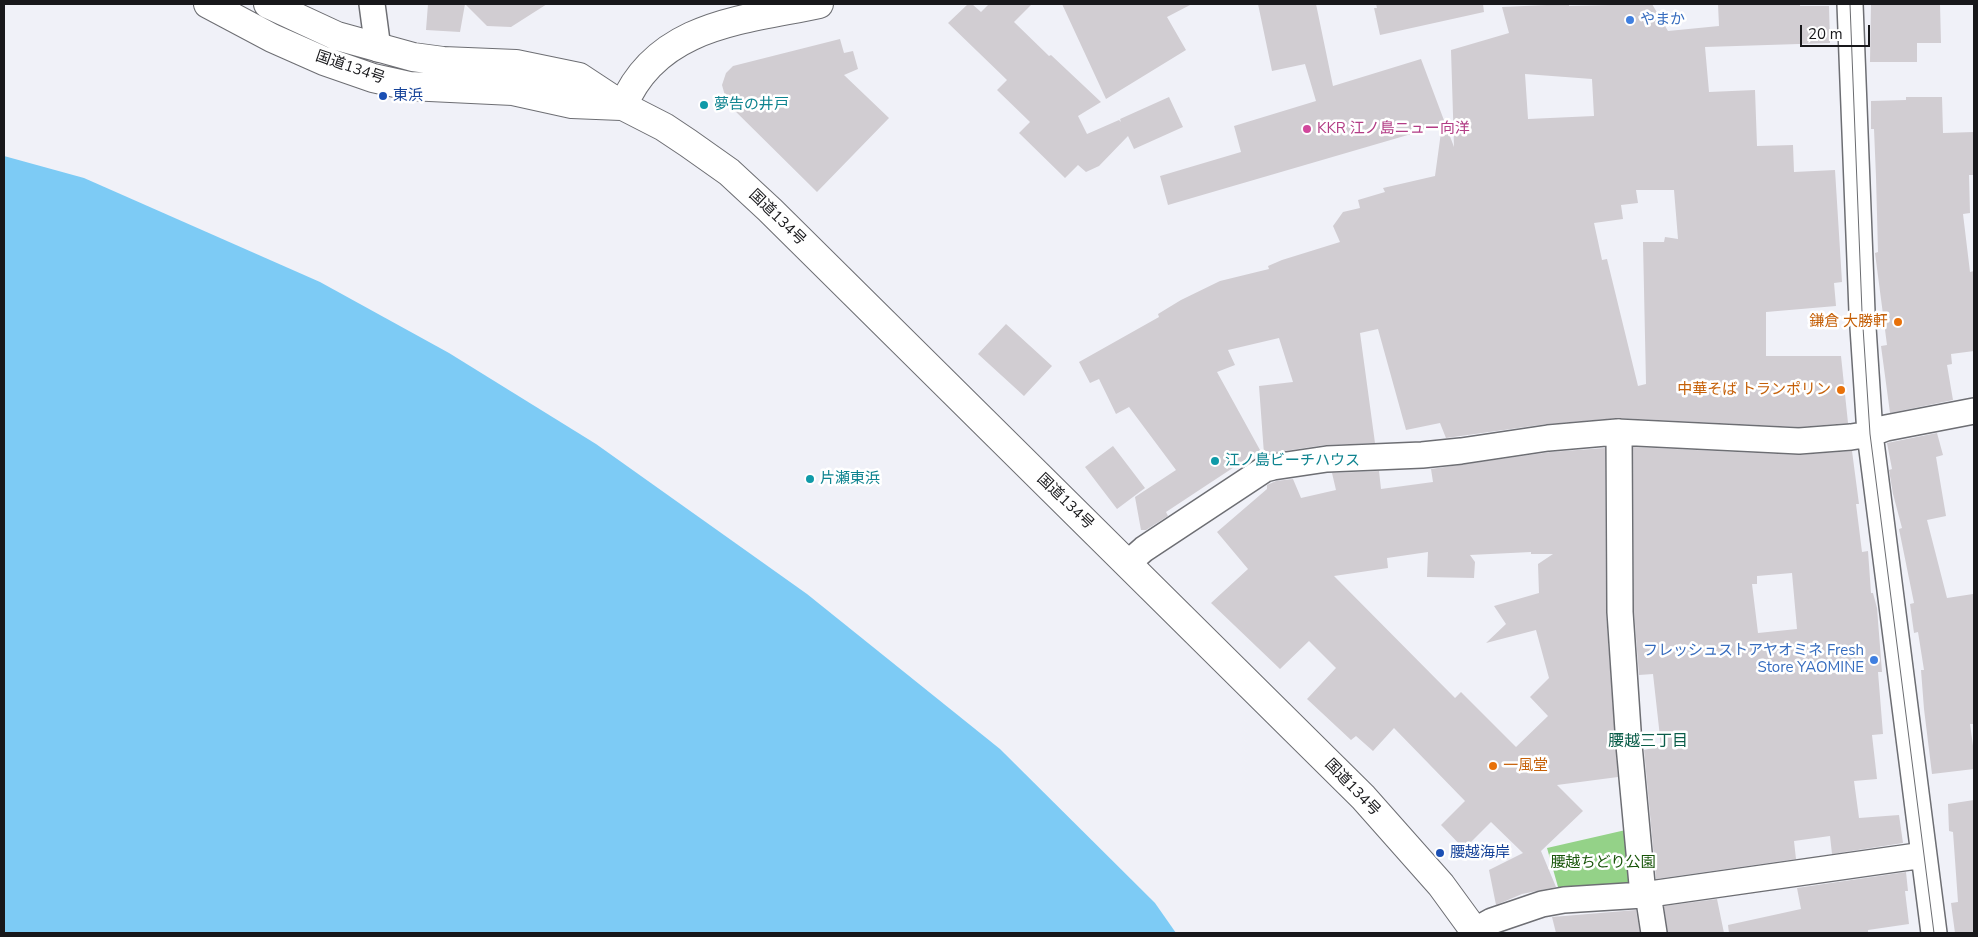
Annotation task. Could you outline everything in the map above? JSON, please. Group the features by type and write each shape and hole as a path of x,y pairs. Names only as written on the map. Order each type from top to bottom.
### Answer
{"highway":[{"name":"国道134号","path":"208,4 272,38 324,61 373,78 409,86 514,91 572,104 623,106"},
{"name":"国道134号","path":"268,4 337,36 378,49 413,57 443,61 532,66 579,78 623,106 664,127 729,172 770,210 1363,797 1441,885 1475,932"},
{"path":"623,106 629,91 644,69 668,49 688,36 724,24 819,4"}],"street":[{"path":"372,4 378,49"},
{"path":"1850,4 1862,312 1870,434 1934,933"},
{"path":"1127,564 1144,549 1264,469 1327,459 1454,452 1548,438 1619,432 1800,441 1870,434 1886,428 1974,411"},
{"path":"1619,432 1620,612 1629,745 1646,895 1654,933"},
{"path":"1475,932 1492,921 1542,904 1564,900 1646,895 1924,855"}],"green space":[{"name":"腰越ちどり公園","path":"1630,829 1635,883 1560,894 1547,848"}],"water":[{"path":"4,156 84,178 320,282 449,353 596,444 807,594 1000,749 1155,903 1176,933 4,933"}],"building":[{"path":"428,4 465,4 460,32 426,30"},
{"path":"465,4 547,4 511,27 487,26"},
{"path":"968,4 972,4 981,12 989,4 1032,4 1014,22 1101,102 1078,116 1087,134 1119,120 1121,122 1120,119 1169,97 1183,127 1134,149 1128,136 1099,166 1086,172 1078,165 1065,178 1019,133 1030,122 997,90 1007,80 948,23"},
{"path":"1062,4 1192,4 1167,17 1186,50 1106,99"},
{"path":"1258,4 1316,4 1333,86 1421,59 1454,147 1451,50 1509,33 1502,7 1569,4 1569,6 1652,4 1668,31 1719,26 1718,4 1829,6 1830,43 1705,47 1709,92 1755,90 1757,146 1793,145 1794,172 1835,170 1842,282 1834,283 1836,306 1766,312 1766,356 1841,356 1848,423 1799,427 1618,418 1547,424 1446,438 1440,423 1406,430 1378,329 1360,333 1375,443 1325,445 1264,454 1259,386 1293,382 1279,338 1228,350 1235,365 1217,372 1260,450 1166,512 1168,516 1146,530 1141,530 1135,497 1176,470 1129,407 1116,414 1099,379 1090,383 1079,362 1159,317 1158,314 1181,300 1220,281 1269,269 1268,266 1282,260 1340,242 1333,226 1343,212 1360,208 1358,200 1385,192 1383,188 1435,176 1442,125 1168,205 1160,176 1241,152 1234,126 1316,101 1305,64 1272,71","holes":["1525,74 1592,79 1594,116 1528,119","1636,190 1674,190 1678,239 1665,237 1664,242 1643,242 1646,384 1638,386 1607,259 1602,260 1594,223 1623,219 1621,205 1638,203"]},
{"path":"1376,4 1483,4 1484,12 1380,35 1374,8 1377,8"},
{"path":"1871,4 1940,4 1941,43 1917,43 1917,62 1870,62"},
{"path":"840,39 844,53 853,51 858,69 844,75 889,118 817,192 727,103 722,85 726,73 733,66"},
{"path":"1906,97 1942,97 1943,133 1974,132 1974,175 1969,175 1970,213 1963,214 1970,272 1974,271 1974,351 1951,354 1952,364 1947,365 1953,400 1890,413 1881,346 1887,345 1875,253 1878,252 1874,129 1871,129 1871,101 1906,100"},
{"path":"1006,324 1052,366 1024,396 978,354"},
{"path":"1937,433 1943,455 1936,457 1946,516 1927,520 1947,598 1973,594 1974,724 1970,724 1974,769 1932,774 1921,670 1924,670 1918,632 1914,633 1910,604 1914,603 1899,529 1902,528 1893,494 1889,470 1892,469 1887,443"},
{"path":"1113,446 1145,488 1117,509 1085,467"},
{"path":"1633,447 1798,455 1852,451 1859,504 1856,504 1862,552 1868,551 1871,593 1873,593 1877,608 1882,672 1878,672 1883,734 1872,735 1877,779 1854,781 1859,818 1899,815 1903,843 1832,854 1830,836 1794,841 1796,859 1656,879 1644,750 1661,746 1653,674 1639,675 1634,611","holes":["1792,573 1797,629 1758,633 1752,584 1757,584 1757,576"]},
{"path":"1605,448 1606,613 1618,777 1557,785 1583,811 1541,851 1556,887 1522,894 1496,905 1489,870 1523,853 1491,822 1464,849 1441,825 1465,801 1394,728 1373,751 1356,736 1351,740 1307,699 1336,668 1309,641 1280,669 1211,603 1248,569 1217,532 1267,489 1267,485 1276,481 1293,479 1301,498 1336,490 1332,473 1379,471 1381,489 1433,482 1431,469 1550,452","holes":["1428,552 1427,577 1474,578 1475,562 1470,555 1531,552 1531,554 1553,554 1538,564 1539,593 1494,606 1506,624 1486,643 1536,630 1549,678 1530,697 1548,716 1516,747 1461,692 1455,698 1334,576 1388,568 1387,558"]},
{"path":"1974,800 1974,933 1955,933 1951,903 1958,902 1953,832 1949,831 1948,804"},
{"path":"1906,872 1908,891 1905,891 1909,924 1868,930 1868,933 1729,933 1728,925 1801,909 1797,888"},
{"path":"1717,899 1724,933 1668,933 1664,906"},
{"path":"1636,910 1640,933 1556,933 1552,917"}],"tram line":[{"path":"1850,4 1862,312 1870,434 1934,933"}],"place":[{"name":"やまか","path":"1630,20"},
{"name":"東浜","path":"383,96"},
{"name":"夢告の井戸","path":"704,105"},
{"name":"KKR 江ノ島ニュー向洋","path":"1307,129"},
{"name":"鎌倉 大勝軒","path":"1898,322"},
{"name":"中華そば トランポリン","path":"1841,390"},
{"name":"江ノ島ビーチハウス","path":"1215,461"},
{"name":"片瀬東浜","path":"810,479"},
{"name":"フレッシュストアヤオミネ Fresh Store YAOMINE","path":"1874,660"},
{"name":"一風堂","path":"1493,766"},
{"name":"腰越海岸","path":"1440,853"}],"district":[{"name":"腰越三丁目","path":"1648,742"}]}
